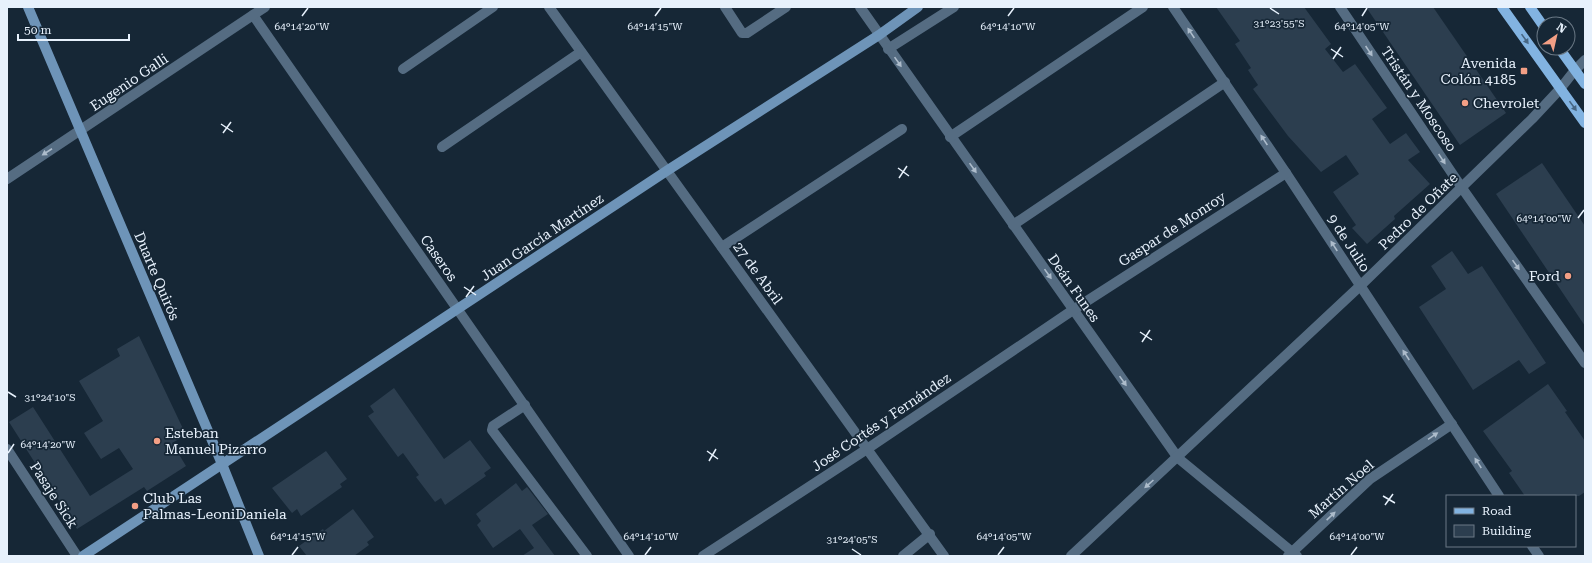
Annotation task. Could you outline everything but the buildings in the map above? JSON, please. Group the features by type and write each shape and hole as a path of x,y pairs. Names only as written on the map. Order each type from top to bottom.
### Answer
{"main road":[{"name":"Duarte Quirós","path":"28,7 222,464 259,556"},
{"name":"Juan García Martínez","path":"83,556 668,170 879,35 918,7"},
{"path":"1502,7 1585,123"},
{"path":"1530,7 1536,16"},
{"path":"1565,56 1585,84"}],"street":[{"name":"Eugenio Galli","path":"7,179 266,7"},
{"path":"403,69 493,7"},
{"name":"27 de Abril","path":"549,7 668,170 867,449 930,534 944,556"},
{"path":"725,7 742,32 747,33 786,7"},
{"name":"Deán Funes","path":"860,7 950,137 1178,458 1292,555"},
{"path":"888,49 954,7"},
{"path":"950,137 1143,7"},
{"name":"9 de Julio","path":"1173,7 1286,172 1498,495"},
{"name":"Tristán y Moscoso","path":"1340,7 1462,188 1585,363"},
{"name":"Caseros","path":"253,15 629,556"},
{"path":"442,147 581,52"},
{"name":"Pedro de Oñate","path":"1071,556 1178,458 1462,188 1532,119 1585,60"},
{"path":"1013,225 1225,82"},
{"path":"722,247 902,129"},
{"name":"Gaspar de Monroy","path":"1073,310 1286,172"},
{"name":"José Cortés y Fernández","path":"703,556 867,449 1073,310"},
{"path":"525,405 493,426 492,430 587,556"},
{"name":"Martín Noel","path":"1292,555 1370,478 1452,424"},
{"name":"Pasaje Sick","path":"7,449 77,556"},
{"path":"903,556 930,534"},
{"path":"1533,547 1539,556"}],"place":[{"name":"Avenida Colón 4185","path":"1524,71"},
{"name":"Chevrolet","path":"1465,103"},
{"name":"Ford","path":"1568,276"},
{"name":"Esteban Manuel Pizarro","path":"157,441"},
{"name":"Club Las Palmas-LeoniDaniela","path":"135,506"}]}
